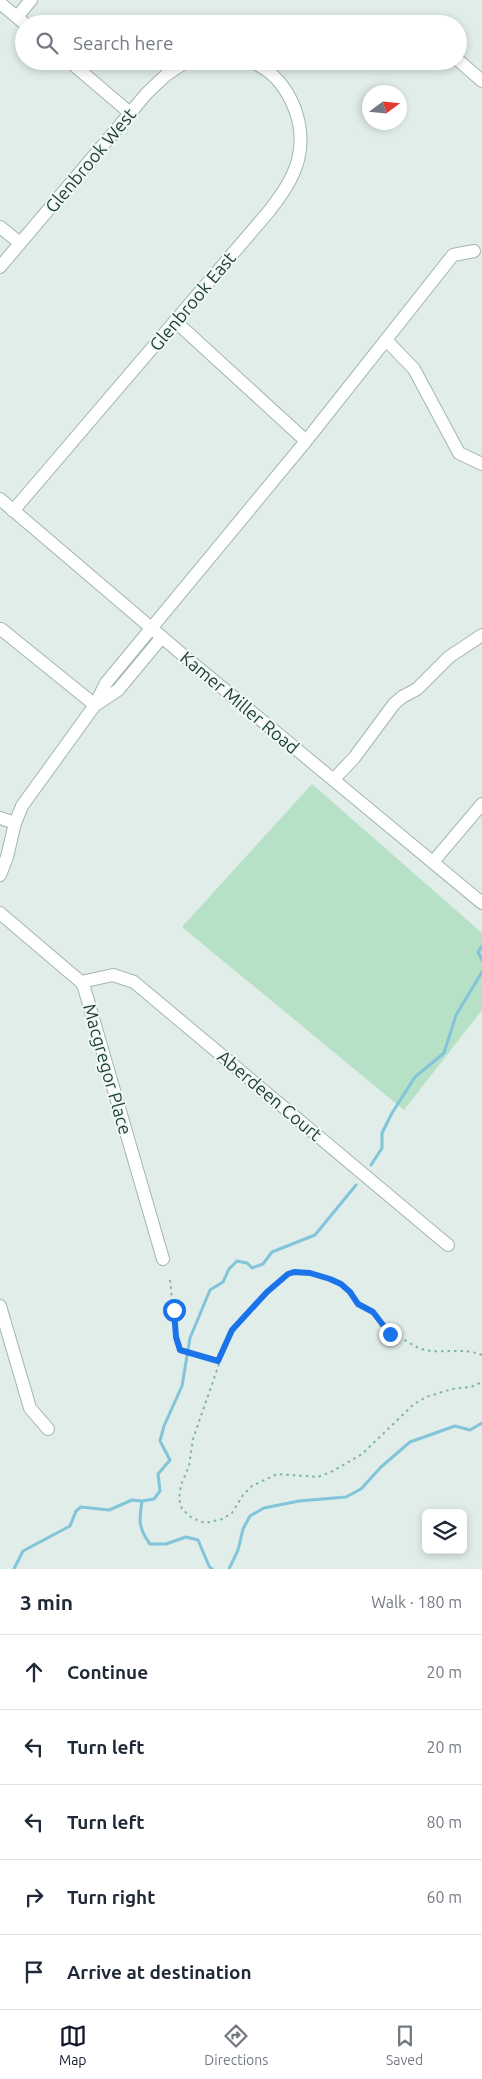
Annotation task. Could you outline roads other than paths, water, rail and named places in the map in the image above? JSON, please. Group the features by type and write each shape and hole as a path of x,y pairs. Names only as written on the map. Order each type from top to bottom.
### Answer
{"street":[{"path":"24,15 31,0"},
{"path":"0,3 15,15"},
{"path":"467,68 482,81"},
{"path":"80,70 130,112"},
{"name":"Glenbrook West","path":"0,267 130,112 166,74 172,70"},
{"name":"Glenbrook East","path":"13,511 270,210 288,186 296,168 300,149 299,122 291,98 276,78 265,70"},
{"path":"0,226 20,243"},
{"path":"0,875 7,857 15,823 22,806 94,705 106,683 150,627 306,441 454,255 474,251"},
{"path":"175,320 306,441"},
{"path":"386,340 414,369 460,453 482,464"},
{"name":"Kamer Miller Road","path":"0,499 150,627 482,904"},
{"path":"2,629 94,705"},
{"path":"334,780 354,758 394,704 417,689 449,657 482,635"},
{"path":"94,705 118,690 162,637"},
{"path":"433,862 482,804"},
{"path":"0,818 15,823"},
{"name":"Macgregor Place","path":"0,913 81,982 90,1005 163,1259"},
{"name":"Aberdeen Court","path":"81,982 113,975 134,982 448,1245"},
{"path":"0,1306 30,1408 48,1429"}],"waterway":[{"path":"482,946 478,952 482,960"},
{"path":"371,1165 382,1148 382,1133 392,1113 415,1077 444,1053 456,1015 482,972"},
{"path":"142,1501 154,1499 160,1491 158,1474 170,1460 160,1441 164,1426 182,1386 190,1338 210,1290 223,1282 229,1269 237,1261 247,1263 252,1268 263,1264 272,1252 315,1235 356,1185"},
{"path":"229,1569 238,1550 243,1529 250,1516 264,1508 299,1501 346,1497 361,1489 381,1467 410,1442 455,1426 470,1430 482,1423"},
{"path":"14,1569 23,1551 70,1526 76,1511 81,1507 109,1510 132,1500 142,1501 140,1524 150,1544 166,1544 186,1537 198,1540 212,1569"}]}
